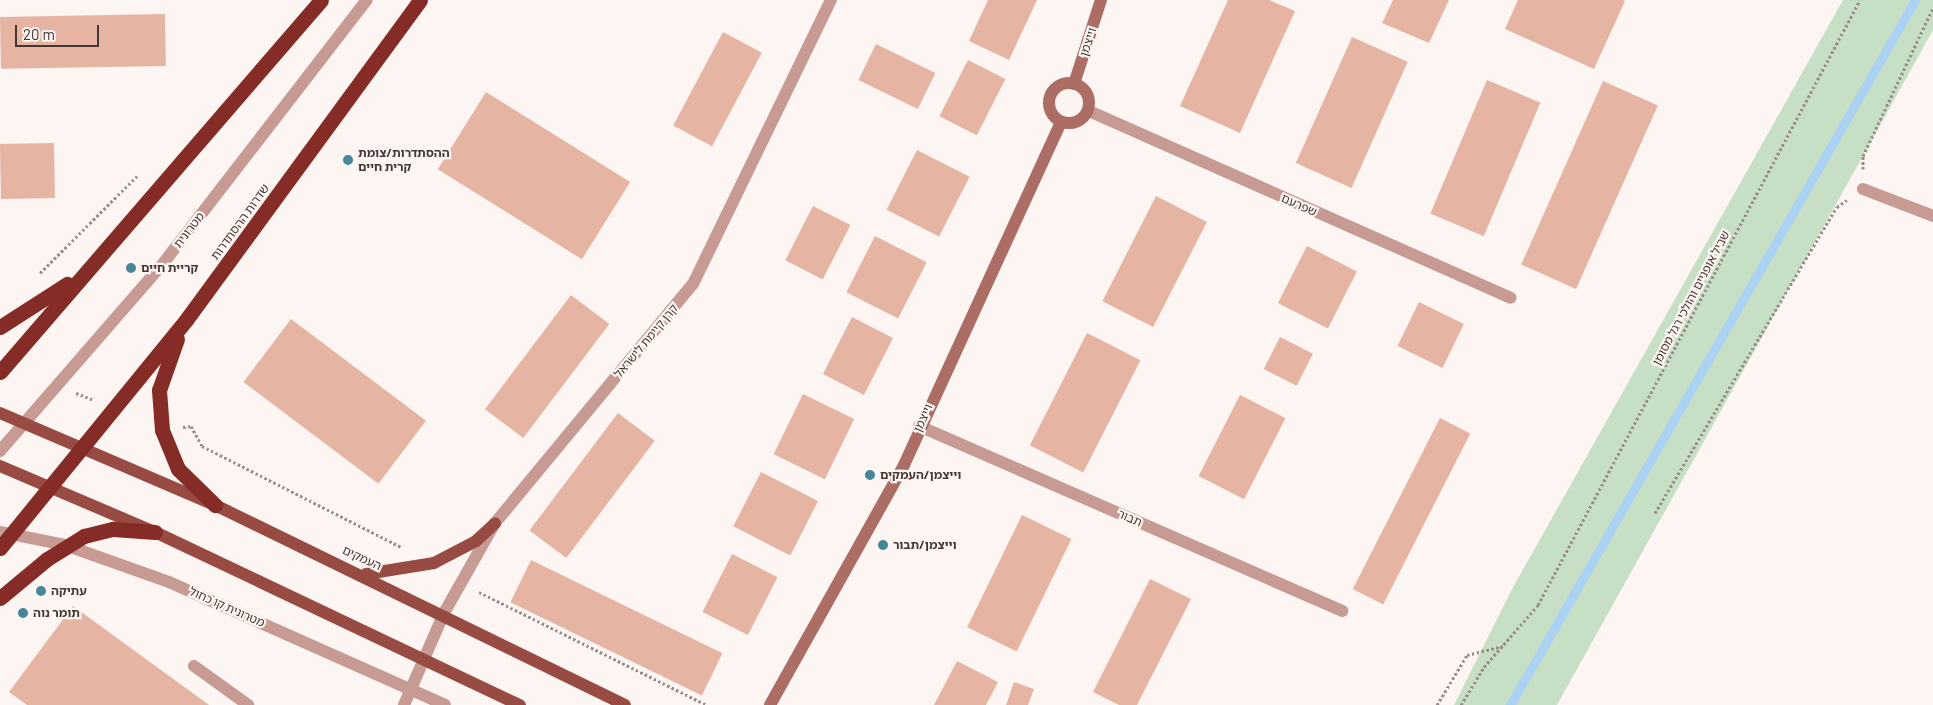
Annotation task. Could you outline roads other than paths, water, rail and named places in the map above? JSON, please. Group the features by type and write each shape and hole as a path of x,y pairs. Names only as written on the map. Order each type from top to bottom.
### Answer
{"highway":[{"path":"0,372 82,273 134,220 321,0"},
{"name":"שדרות ההסתדרות","path":"0,548 6,533 48,486 186,320 420,0"},
{"path":"0,327 82,273"},
{"path":"186,320 162,370 158,410 162,430 178,469 215,505"},
{"path":"0,598 66,545 113,529 155,532"}],"main road":[{"name":"העמקים","path":"0,413 82,444 364,574 626,705"},
{"path":"0,466 155,532 520,705"},
{"path":"364,574 434,563 476,541 495,523"}],"street":[{"name":"מטרונית","path":"0,452 59,387 165,261 367,0"},
{"name":"קרן קיימת לישראל","path":"404,705 444,613 495,523 693,284 831,0"},
{"name":"וייצמן","path":"1074,84 1101,0"},
{"path":"1074,84 1086,91 1088,111 1073,124 1061,122 1051,113 1049,100 1061,85 1074,84"},
{"name":"שפרעם","path":"1088,111 1510,298"},
{"name":"וייצמן","path":"770,705 904,466 919,426 1014,232 1061,122"},
{"path":"1863,189 1933,216"},
{"name":"תבור","path":"919,426 1342,611"},
{"name":"מטרונית קו כחול","path":"6,533 66,545 169,582 446,705"},
{"path":"194,666 248,705"}],"waterway":[{"path":"1510,705 1915,0"}],"place":[{"name":"ההסתדרות/צומת קרית חיים","path":"348,160"},
{"name":"קריית חיים","path":"131,268"},
{"name":"וייצמן/העמקים","path":"870,475"},
{"name":"וייצמן/תבור","path":"883,545"},
{"name":"עתיקה","path":"41,591"},
{"name":"תומר נוה","path":"23,613"}]}
